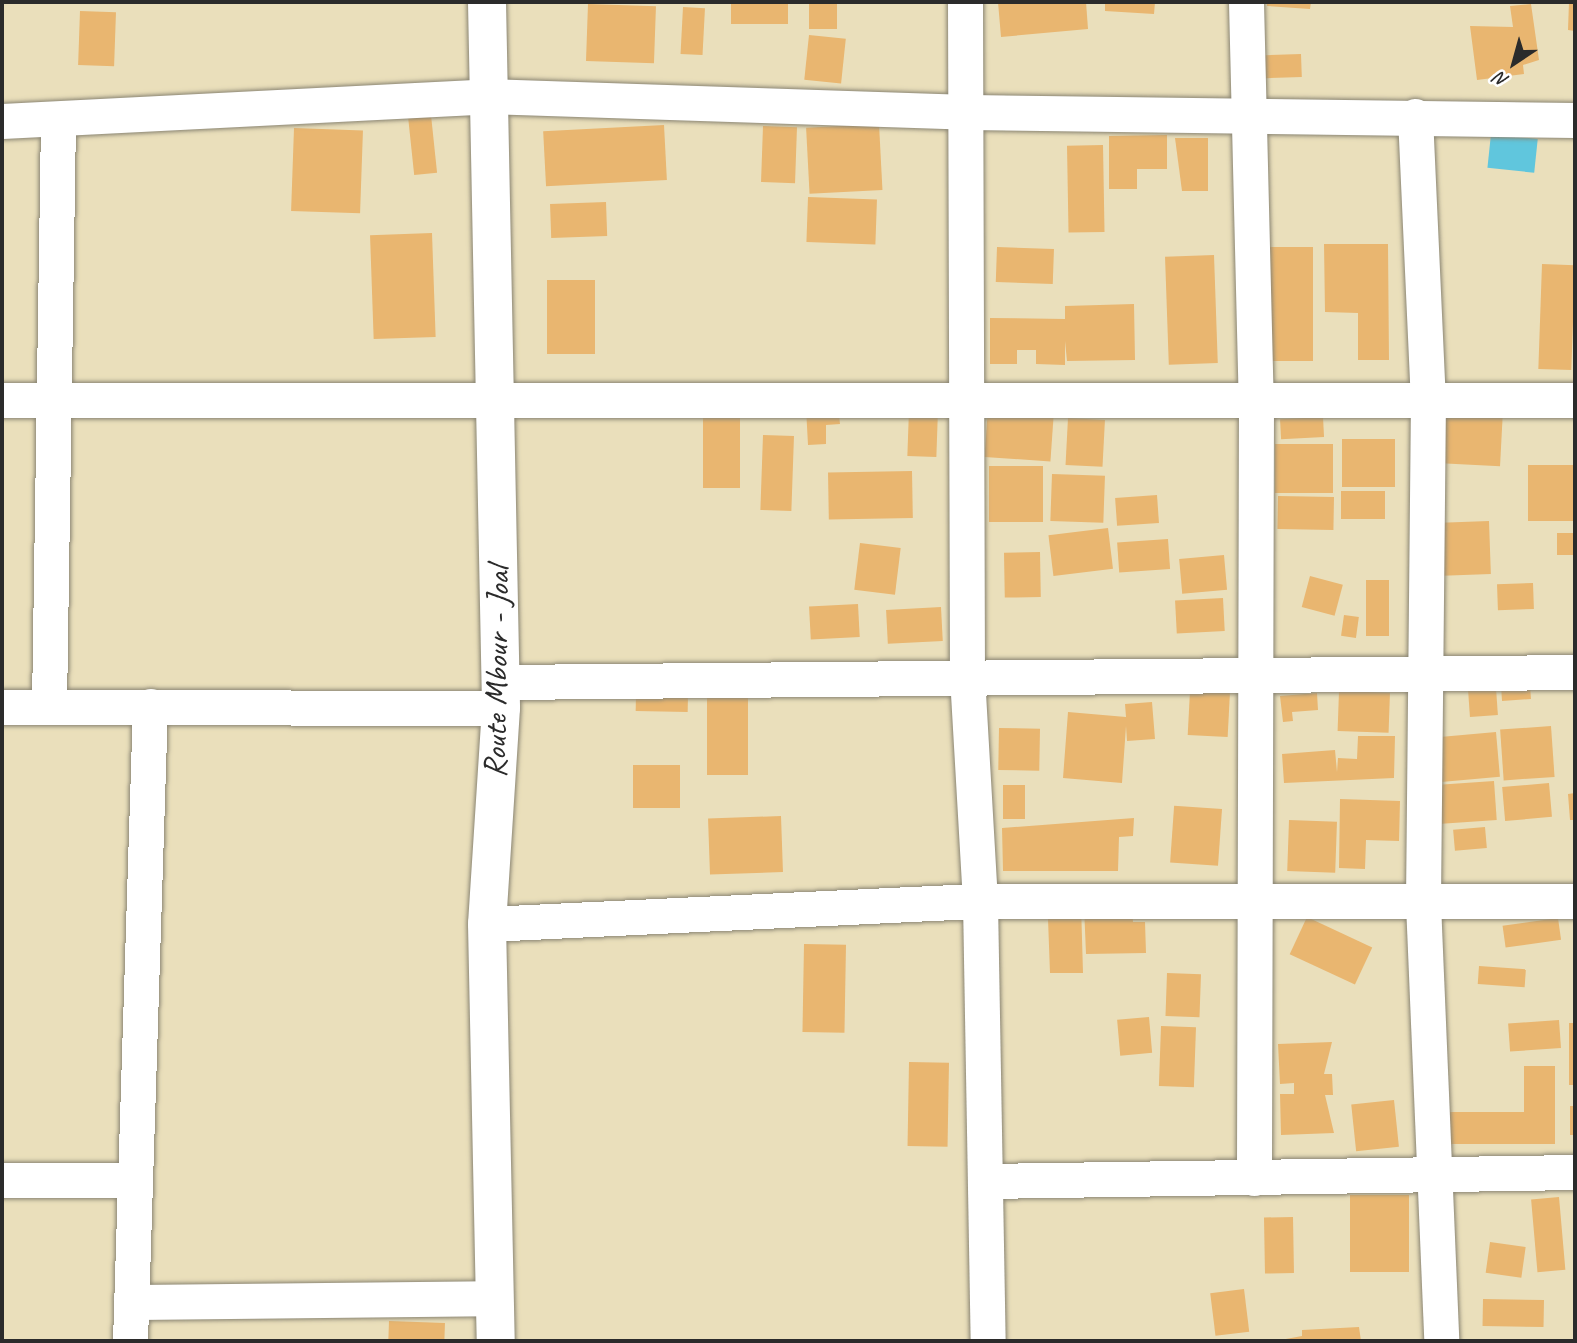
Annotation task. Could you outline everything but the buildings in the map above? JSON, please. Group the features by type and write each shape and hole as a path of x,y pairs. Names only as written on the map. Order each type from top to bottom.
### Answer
{"main road":[{"name":"Route Mbour - Joal","path":"487,2 501,695 487,924 496,1341"}],"street":[{"path":"965,2 969,400 967,676 980,901 988,1341"},
{"path":"1245,2 1245,112 1256,405 1258,900 1254,1178"},
{"path":"2,121 58,121 489,96 968,112 1245,112 1575,120"},
{"path":"1415,116 1428,398 1423,902 1431,1174 1441,1341"},
{"path":"49,706 58,121"},
{"path":"2,400 969,400 1256,405 1428,398 1575,400"},
{"path":"2,707 150,706 501,695 967,676 1256,679 1575,672"},
{"path":"130,1341 150,706"},
{"path":"487,924 980,901 1575,901"},
{"path":"985,1181 1575,1172"},
{"path":"2,1180 135,1180"},
{"path":"131,1302 494,1298"}],"water":[{"path":"1491,134 1538,139 1534,173 1487,168"}]}
